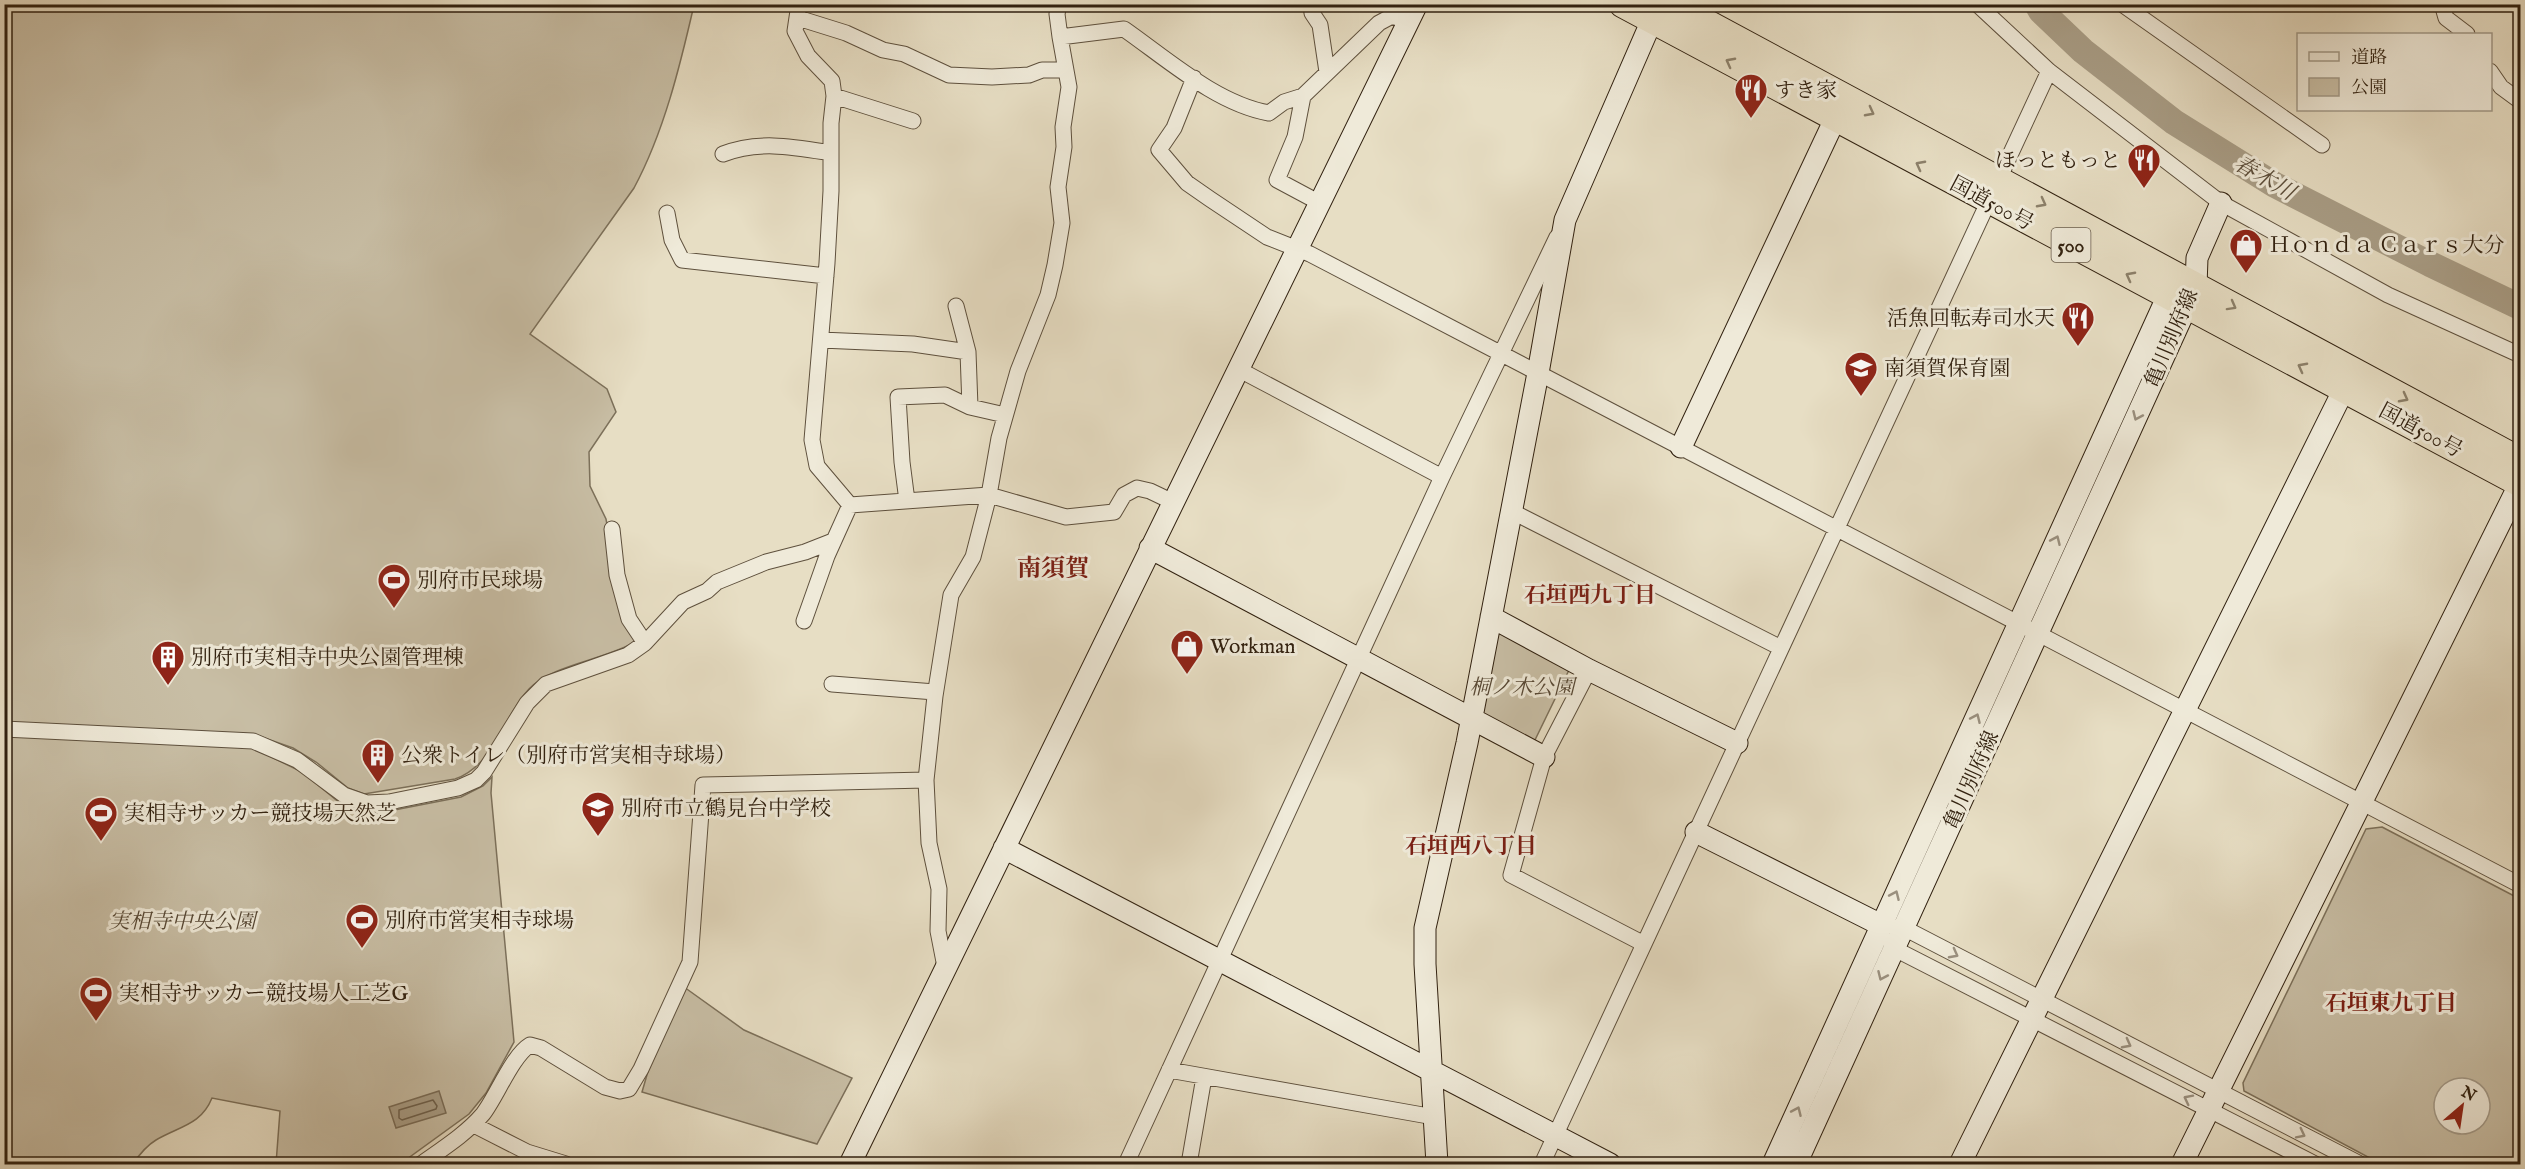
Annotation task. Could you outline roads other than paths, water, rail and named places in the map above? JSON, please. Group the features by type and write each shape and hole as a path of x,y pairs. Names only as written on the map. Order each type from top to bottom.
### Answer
{"highway":[{"name":"国道500号","path":"1623,4 1661,10 1993,191"},
{"name":"国道500号","path":"1661,10 1835,119 1993,191 2185,284 2520,483"},
{"name":"国道500号","path":"2349,380 2520,460"}],"street":[{"path":"945,967 938,931 939,889 929,843 927,780 936,692 951,595 973,557 989,495 1005,415 1027,344 1048,295 1055,265 1062,223 1058,187 1069,87 1057,14 1059,4"},
{"path":"1311,4 1312,13 1320,25 1327,72"},
{"path":"1977,4 2049,71 2221,203 2388,295 2520,355"},
{"path":"2122,4 2322,145"},
{"path":"2442,4 2445,18 2466,33"},
{"path":"1126,1164 1442,477 1565,220 1661,10"},
{"path":"850,505 817,466 812,440 826,276 834,96 832,81 808,56 795,31 798,11 883,50 904,54 949,75 992,78 1029,75 1042,70 1066,70"},
{"path":"1060,37 1124,29 1194,78 1251,110 1269,113 1284,102 1303,96 1379,23 1392,16 1413,13"},
{"path":"850,1164 1413,13"},
{"path":"1542,1164 2049,71"},
{"path":"2492,74 2501,87 2520,101"},
{"path":"1194,78 1174,128 1159,150 1187,183 1267,237 1298,248 2520,885"},
{"path":"834,96 913,121"},
{"path":"1303,96 1295,137 1277,180 1320,203"},
{"path":"1681,447 1835,119"},
{"path":"723,154 744,146 792,147 831,153"},
{"path":"2185,284 2221,203"},
{"path":"667,213 672,240 682,260 826,276"},
{"path":"1437,1164 1425,964 1425,928 1472,719 1565,220"},
{"name":"亀川別府線","path":"1773,1164 2019,624 2185,284"},
{"name":"亀川別府線","path":"1796,1164 2038,633 2185,284"},
{"path":"956,306 968,352 970,407"},
{"path":"821,340 913,344 968,352"},
{"path":"1238,369 1442,477"},
{"path":"1960,1164 2349,380"},
{"path":"907,501 898,398 945,394 970,407 1005,415"},
{"path":"2182,1164 2520,483"},
{"path":"850,505 989,495 1066,517 1114,512 1124,495 1137,488 1173,501"},
{"path":"804,621 833,541 850,505"},
{"path":"1511,511 1781,648"},
{"path":"612,529 617,575 629,619 645,643"},
{"path":"4,729 253,741 297,760 322,777 333,789 353,800 367,802 389,802 458,788 476,780 484,772 527,703 546,684 628,655 645,643 683,602 707,591 717,582 766,562 805,552 833,541"},
{"path":"1150,548 1544,757"},
{"path":"1491,617 1589,670 1737,743"},
{"path":"1589,670 1544,757 1511,875 1644,944"},
{"path":"832,684 936,692"},
{"path":"421,1164 474,1125 521,1050 530,1045 541,1048 605,1086 620,1091 629,1089 690,962 703,786 927,780"},
{"path":"1696,832 1881,926 1904,928 2042,1000 2213,1101 2314,1164"},
{"path":"1004,848 1610,1164"},
{"path":"1881,926 1894,949 2032,1019 2213,1101 2360,1164"},
{"path":"1169,1070 1434,1117"},
{"path":"1189,1164 1204,1077"},
{"path":"474,1125 527,1152 566,1164"}],"water":[{"path":"439,1091 446,1113 396,1128 389,1107"}],"waterway":[{"name":"春木川","path":"2037,4 2041,11 2083,51 2174,122 2275,185 2520,307"}],"place":[{"name":"すき家","path":"1751,119"},
{"name":"ほっともっと","path":"2144,189"},
{"name":"Ｈｏｎｄａ Ｃａｒｓ大分","path":"2246,274"},
{"name":"活魚回転寿司水天","path":"2078,347"},
{"name":"南須賀保育園","path":"1861,397"},
{"name":"別府市民球場","path":"394,609"},
{"name":"Workman","path":"1187,675"},
{"name":"別府市実相寺中央公園管理棟","path":"168,686"},
{"name":"公衆トイレ（別府市営実相寺球場）","path":"378,784"},
{"name":"別府市立鶴見台中学校","path":"598,837"},
{"name":"実相寺サッカー競技場天然芝","path":"101,842"},
{"name":"別府市営実相寺球場","path":"362,949"},
{"name":"実相寺サッカー競技場人工芝G","path":"96,1022"}],"district":[{"name":"南須賀","path":"1053,568"},
{"name":"石垣西九丁目","path":"1590,594"},
{"name":"石垣西八丁目","path":"1471,845"},
{"name":"石垣東九丁目","path":"2391,1002"}],"park label":[{"name":"桐ノ木公園","path":"1522,687"},
{"name":"実相寺中央公園","path":"182,921"}]}
